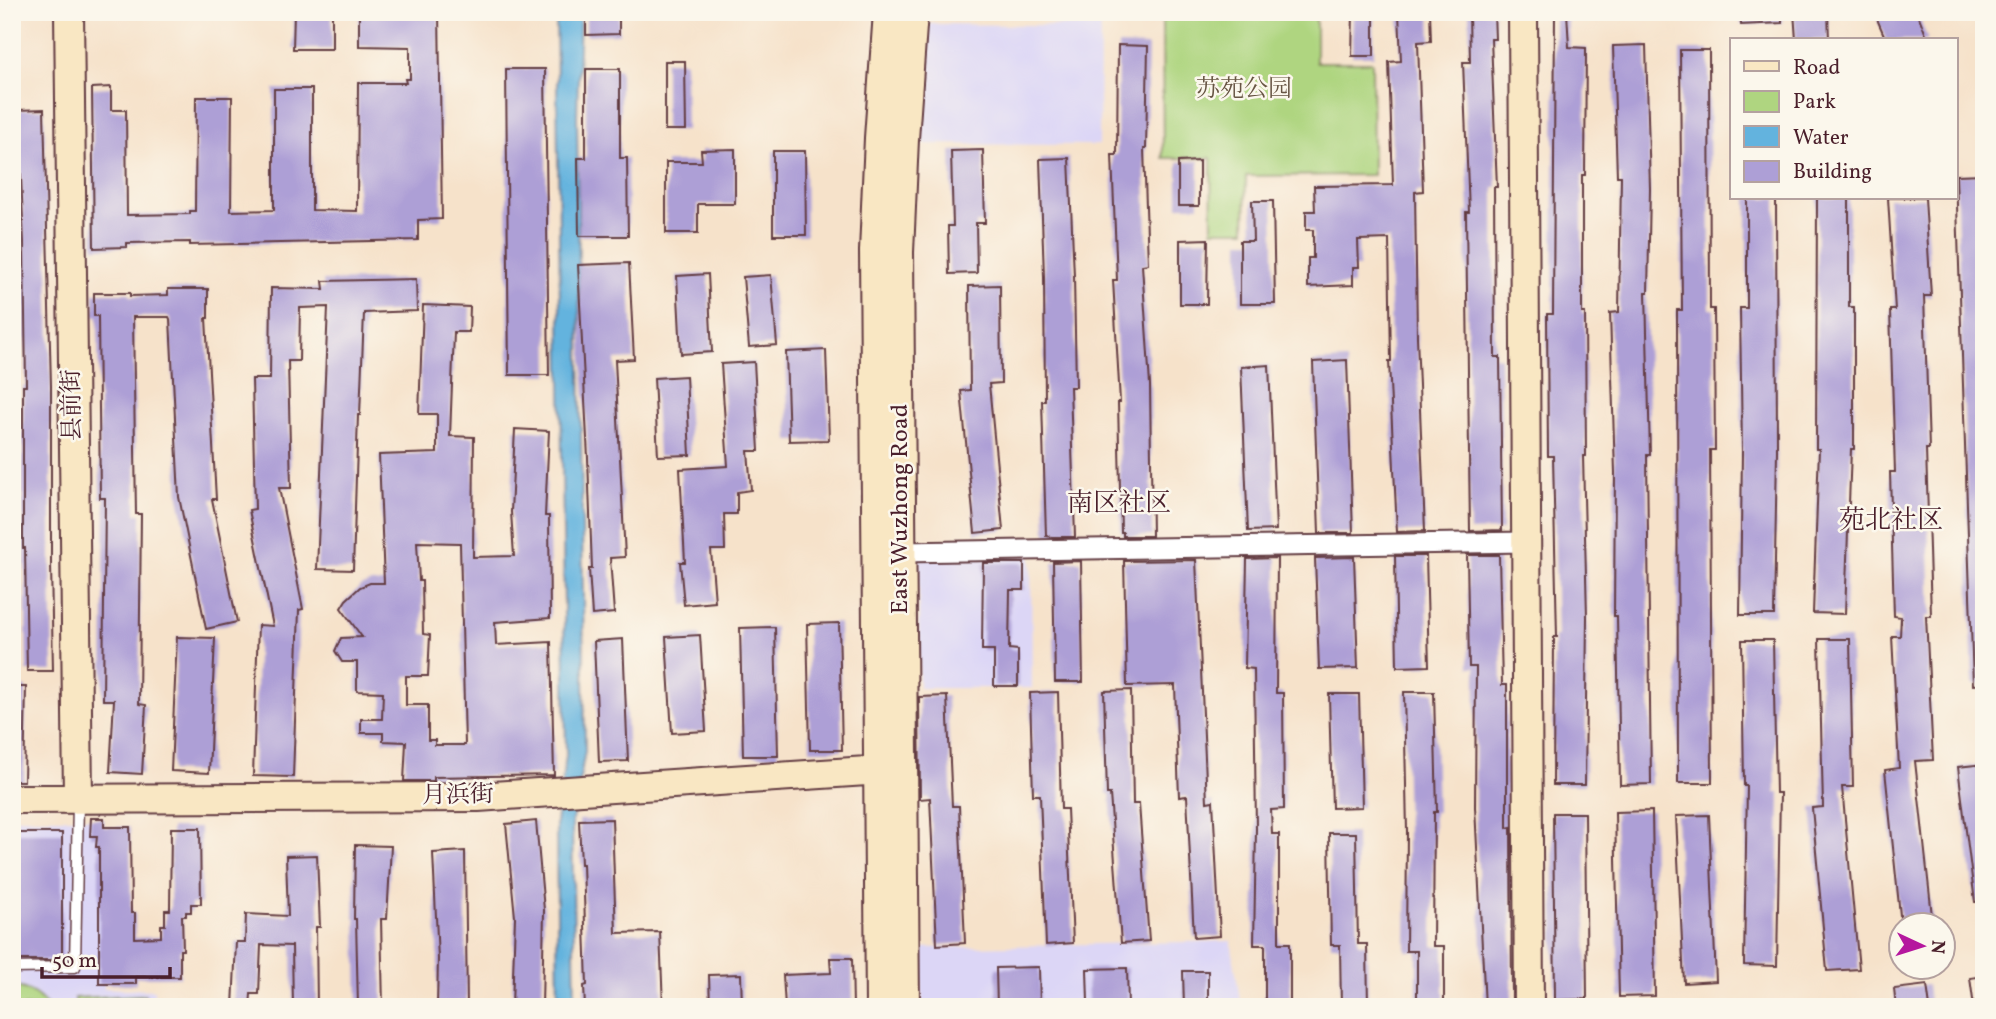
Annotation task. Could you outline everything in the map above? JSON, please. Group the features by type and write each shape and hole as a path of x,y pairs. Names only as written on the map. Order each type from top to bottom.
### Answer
{"street":[{"name":"县前街","path":"69,12 78,798"},
{"name":"East Wuzhong Road","path":"888,12 874,251 891,769 905,1007"},
{"name":"East Wuzhong Road","path":"880,1007 901,552 899,252 913,12"},
{"path":"1523,12 1529,1007"},
{"path":"901,552 1526,542"},
{"name":"月浜街","path":"12,799 478,797 891,769"}],"lane":[{"path":"12,968 75,967 78,798"}],"shaded area":[{"path":"929,24 1100,26 1099,145 918,144"},
{"path":"1031,555 1032,688 919,688 919,558"},
{"path":"12,818 104,818 104,988 154,990 154,1007 12,1007"},
{"path":"1231,941 1241,1007 922,1007 921,948"}],"green space":[{"name":"苏苑公园","path":"1227,12 1316,12 1316,62 1372,62 1373,175 1246,176 1245,230 1212,230 1211,158 1163,158 1162,17 1226,16"},
{"path":"12,986 32,993 48,1007 12,1007"},
{"path":"145,995 146,1007 75,1007 75,998"}],"water":[{"path":"556,12 580,12 577,117 585,751 572,822 575,1007 558,1007 556,822 566,756"}],"building":[{"path":"294,12 332,12 332,49 293,49"},
{"path":"359,12 439,12 442,219 418,220 418,240 190,245 190,242 127,243 127,247 94,248 92,88 111,87 111,110 126,110 127,215 190,214 190,211 195,211 196,97 232,97 231,211 274,210 274,89 312,89 312,210 357,211 358,83 406,83 405,79 410,79 410,47 359,46"},
{"path":"586,12 619,12 619,34 586,35"},
{"path":"1353,12 1374,12 1374,56 1352,56"},
{"path":"1399,12 1430,12 1431,41 1418,42 1423,191 1415,192 1417,337 1425,531 1397,532 1389,361 1389,239 1358,240 1359,267 1353,267 1353,285 1308,287 1308,258 1313,258 1313,230 1306,230 1306,211 1315,211 1314,186 1393,185 1389,62 1401,61"},
{"path":"1469,12 1494,12 1495,39 1491,39 1497,187 1494,187 1495,357 1500,357 1502,530 1470,531 1466,212 1469,212 1463,62 1470,62"},
{"path":"1555,12 1567,12 1569,47 1586,48 1585,175 1582,175 1586,456 1583,456 1587,617 1585,785 1553,785 1554,637 1557,637 1553,456 1548,456 1547,314 1553,314"},
{"path":"1740,12 1782,12 1782,23 1741,25"},
{"path":"1794,12 1828,12 1829,38 1796,38"},
{"path":"1874,12 1917,12 1927,38 1885,38"},
{"path":"1118,45 1148,46 1144,149 1148,264 1142,265 1150,385 1152,536 1123,536 1121,532 1120,402 1113,280 1117,280 1112,155 1117,155"},
{"path":"1646,45 1650,189 1646,292 1650,455 1647,455 1651,784 1620,785 1617,616 1614,616 1615,473 1610,313 1619,312 1621,176 1617,176 1613,46"},
{"path":"1680,50 1709,50 1710,309 1714,309 1715,450 1710,450 1712,783 1678,783 1677,310 1682,310"},
{"path":"665,61 685,61 686,130 665,130"},
{"path":"506,69 545,69 549,375 509,375"},
{"path":"586,69 620,69 620,158 627,158 628,236 579,236 578,158 586,158"},
{"path":"44,109 51,386 53,671 27,671 23,548 23,386 26,386 24,242 18,110"},
{"path":"735,149 735,204 698,204 698,233 666,233 666,162 702,162 701,150"},
{"path":"983,150 985,223 976,223 977,273 949,274 948,226 953,226 951,151"},
{"path":"773,151 805,151 806,235 773,235"},
{"path":"1069,158 1076,387 1070,387 1075,537 1052,537 1046,536 1042,401 1045,401 1044,277 1040,159"},
{"path":"1199,161 1199,206 1178,206 1178,162"},
{"path":"1984,174 1984,684 1973,685 1957,200 1958,175"},
{"path":"1747,200 1776,200 1777,451 1774,615 1740,615 1740,308 1747,308"},
{"path":"1817,200 1849,200 1849,307 1854,307 1854,449 1851,449 1845,614 1813,613 1819,449 1816,449"},
{"path":"1888,200 1925,200 1931,296 1924,296 1931,616 1926,616 1933,760 1915,761 1931,911 1900,911 1885,770 1899,768 1892,636 1900,636 1901,617 1894,616 1890,472 1895,472 1890,310 1895,310"},
{"path":"1252,201 1273,201 1275,304 1240,304 1240,241 1253,241"},
{"path":"1208,239 1207,304 1180,304 1180,240"},
{"path":"629,263 634,359 615,360 625,557 610,558 614,613 592,615 588,458 578,265"},
{"path":"708,274 712,352 681,354 677,276"},
{"path":"771,275 777,345 749,347 743,277"},
{"path":"416,279 417,311 364,313 353,570 317,569 328,307 300,308 299,361 288,361 291,488 279,488 303,609 299,610 293,777 253,776 258,625 273,626 249,510 255,509 252,379 270,379 271,288 324,289 323,281"},
{"path":"1000,285 1001,383 989,384 1003,530 975,533 961,391 970,390 969,286"},
{"path":"168,289 208,289 206,318 216,499 212,499 237,622 206,629 179,497 170,319 133,317 136,514 141,514 139,704 146,705 142,774 110,772 114,700 103,700 105,498 100,498 98,316 94,316 94,293 168,295"},
{"path":"423,305 470,307 469,332 454,332 450,436 474,437 473,557 514,556 511,512 515,429 549,431 545,516 549,516 550,618 495,622 496,645 551,642 554,775 434,777 434,781 404,781 406,742 383,741 383,733 361,733 361,719 382,719 383,692 357,691 357,662 342,662 335,651 341,638 362,637 341,608 360,587 370,583 384,583 379,455 437,453 437,414 419,414","holes":["417,542 460,543 465,745 435,745 435,740 428,740 428,705 406,705 406,676 428,676 430,635 423,634 422,581 419,581"]},
{"path":"826,350 829,440 789,441 786,352"},
{"path":"1347,360 1353,533 1319,533 1313,362"},
{"path":"754,362 759,451 748,451 751,490 737,492 737,514 724,514 725,550 711,550 715,602 684,605 680,562 685,562 680,469 728,466 721,364"},
{"path":"1269,365 1276,530 1248,531 1241,367"},
{"path":"686,376 690,455 658,456 654,378"},
{"path":"1467,555 1499,555 1502,685 1507,685 1507,828 1511,827 1512,1007 1485,1007 1475,807 1476,667 1469,667"},
{"path":"1395,556 1426,556 1429,666 1397,667"},
{"path":"1354,557 1358,668 1319,669 1315,558"},
{"path":"1277,558 1276,693 1283,693 1284,809 1271,810 1272,834 1279,834 1279,943 1290,943 1290,1007 1265,1007 1265,945 1254,945 1254,669 1245,668 1247,559"},
{"path":"1196,560 1207,802 1213,801 1220,936 1194,938 1187,796 1179,797 1175,685 1127,686 1124,561"},
{"path":"1081,561 1083,682 1055,682 1053,562"},
{"path":"983,563 1024,563 1024,590 1010,590 1009,649 1018,650 1018,686 994,686 994,650 982,650"},
{"path":"839,623 842,750 810,750 807,624"},
{"path":"775,627 778,756 743,756 740,628"},
{"path":"700,635 706,731 672,733 666,637"},
{"path":"177,637 215,638 209,773 171,771"},
{"path":"623,639 628,761 599,762 594,641"},
{"path":"1819,639 1850,639 1853,787 1842,787 1859,969 1827,971 1812,808 1823,807"},
{"path":"1742,640 1773,640 1776,793 1780,793 1777,966 1744,965 1747,786 1744,786"},
{"path":"12,687 26,687 24,781 12,781"},
{"path":"1131,690 1133,804 1139,804 1149,941 1121,943 1110,794 1107,794 1104,691"},
{"path":"1058,692 1061,809 1067,809 1073,943 1046,945 1040,795 1033,795 1030,693"},
{"path":"1404,692 1434,692 1437,812 1434,812 1433,946 1444,946 1444,1007 1417,1007 1417,951 1406,951"},
{"path":"1329,694 1359,694 1362,807 1332,808"},
{"path":"947,696 952,806 959,806 965,943 937,945 930,798 920,799 919,697"},
{"path":"1984,764 1984,902 1975,902 1958,767"},
{"path":"1652,811 1655,996 1619,997 1615,812"},
{"path":"1553,813 1585,813 1587,999 1555,1000"},
{"path":"1709,815 1716,981 1684,983 1676,816"},
{"path":"91,818 104,818 104,827 130,827 131,913 135,913 135,938 161,937 161,925 165,925 165,910 170,910 171,828 200,828 201,904 191,904 191,912 182,916 183,950 180,950 180,977 136,977 136,984 99,984 99,847 96,847 97,836 90,836"},
{"path":"612,819 616,933 660,932 663,1007 585,1007 584,986 587,985 579,820"},
{"path":"536,821 544,910 542,1007 512,1007 515,917 506,824"},
{"path":"12,833 62,833 62,960 12,960"},
{"path":"1329,833 1356,833 1358,944 1367,944 1368,1007 1341,1007 1340,945 1331,945"},
{"path":"355,845 391,846 387,919 381,919 383,1007 358,1007 354,919"},
{"path":"465,851 467,1007 437,1007 438,959 433,853"},
{"path":"317,855 320,927 316,927 317,1007 293,1007 292,946 261,945 259,994 251,994 250,1007 233,1007 236,942 245,942 246,914 288,916 286,856"},
{"path":"830,958 852,958 853,1007 785,1007 783,975 831,973"},
{"path":"1039,967 1040,1007 997,1007 996,968"},
{"path":"1127,968 1128,1007 1095,1007 1095,1002 1088,1002 1087,969"},
{"path":"1183,971 1208,971 1208,1007 1184,1007"},
{"path":"741,974 742,1007 710,1007 709,975"},
{"path":"1984,976 1984,1007 1974,1007 1970,978"},
{"path":"1927,985 1930,1007 1896,1007 1894,989"}],"district":[{"name":"南区社区","path":"1119,504"},
{"name":"苑北社区","path":"1891,521"}]}
